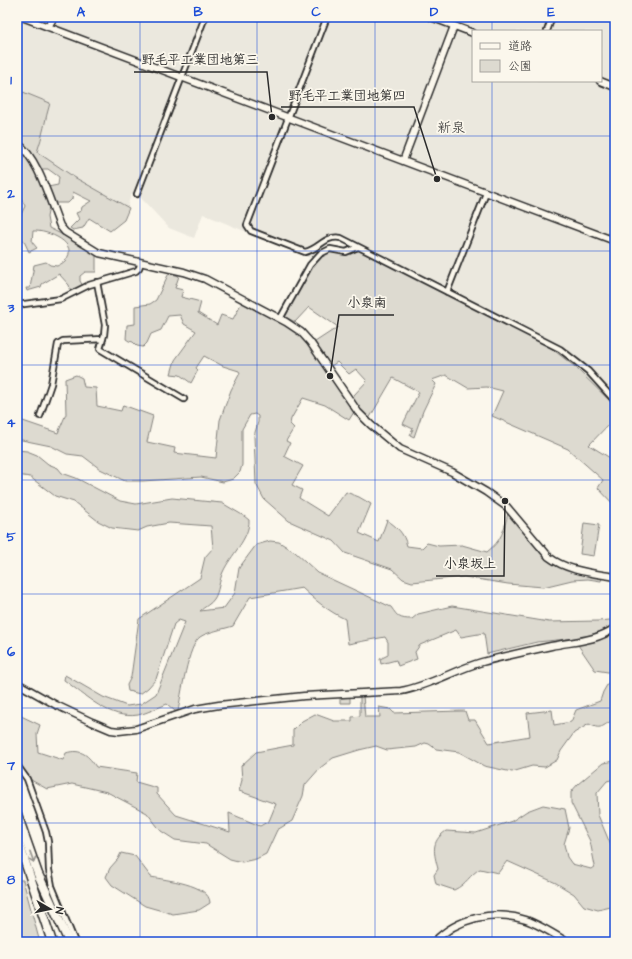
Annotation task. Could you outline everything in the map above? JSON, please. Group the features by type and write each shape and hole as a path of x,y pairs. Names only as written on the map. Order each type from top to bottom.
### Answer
{"highway":[{"path":"17,814 38,874 68,942"},
{"path":"17,838 52,942"}],"street":[{"path":"22,17 615,241"},
{"path":"48,27 54,17"},
{"path":"137,194 205,17"},
{"path":"327,17 247,225 251,231 305,252 313,250 326,240 334,237 341,238 560,349 591,375 615,401"},
{"path":"432,17 472,33"},
{"path":"547,30 552,17"},
{"path":"403,161 454,26"},
{"path":"602,82 615,87"},
{"path":"17,143 22,146 30,156 36,167 60,226 65,232 96,252 205,279 280,319 301,332 310,342 358,412 387,439 400,449 452,472 486,492 507,507 549,557 557,563 568,567 615,577"},
{"path":"447,292 486,193"},
{"path":"280,319 310,264 320,254 330,249 346,252 358,247"},
{"path":"17,305 61,299 97,282 137,270 141,262"},
{"path":"97,282 105,325 100,347 101,351 184,399"},
{"path":"40,416 51,384 58,344 62,341 103,339"},
{"path":"17,683 56,705 111,730 128,730 195,709 220,705 304,696 401,691 415,688 480,663 553,646 595,639 615,628"},
{"path":"17,765 27,779 46,832 48,842 49,870 52,886 75,942"},
{"path":"434,942 448,930 462,922 480,917 494,916 527,920 567,942"}],"shaded area":[{"path":"17,17 615,17 615,406 574,366 551,348 342,242 334,240 328,242 310,258 203,214 194,238 169,228 141,198 131,195 127,207 74,177 37,152 43,135 44,122 50,103 17,90"}],"green space":[{"path":"23,92 50,103 37,152 74,177 129,208 124,220 110,231 89,218 83,228 73,230 70,228 79,219 76,213 81,211 82,207 91,201 73,192 72,199 68,203 53,203 48,187 58,185 59,177 48,169 40,169 30,153 17,140 17,126 19,120 17,118 17,105 19,105"},
{"path":"20,149 34,168 49,207 47,217 49,228 96,254 96,272 85,272 80,276 80,281 83,286 71,292 69,285 59,274 42,284 41,287 27,291 26,288 30,288 34,265 46,262 50,265 57,266 65,261 69,255 69,249 66,243 53,235 33,231 32,242 37,248 29,252 24,241 17,233 17,223 25,206 21,198 17,198 17,153"},
{"path":"358,249 551,348 574,366 615,406 615,429 609,424 589,445 615,461 615,506 598,488 603,480 568,449 492,416 503,391 487,387 468,388 446,375 432,380 436,384 423,411 414,437 410,435 413,429 403,424 419,392 393,378 369,419 353,398 367,381 356,369 349,374 337,362 331,366 315,342 338,327 309,307 295,322 284,316 303,280 316,262 330,252 334,251 351,254"},
{"path":"169,273 179,276 175,288 183,290 181,297 201,302 198,313 217,325 221,315 233,319 243,300 283,322 299,334 313,351 354,412 349,420 325,405 303,398 291,419 290,424 294,428 286,441 290,443 284,456 303,466 292,485 302,490 299,498 328,516 346,492 359,497 371,504 359,533 379,542 387,520 400,531 407,546 422,548 427,543 439,546 462,545 487,552 502,535 508,512 550,562 564,569 602,578 601,581 588,579 572,580 543,587 508,584 464,577 412,582 403,579 392,569 345,553 334,541 289,521 264,499 256,484 254,436 258,416 255,414 250,415 242,429 242,465 240,472 233,479 223,482 201,477 125,481 100,469 83,456 67,454 51,446 17,439 17,419 58,433 66,414 65,379 76,375 82,378 84,387 96,388 97,406 121,411 123,405 153,416 147,442 175,448 174,453 216,458 220,420 231,390 240,373 239,371 223,366 204,356 196,368 198,370 191,383 180,375 171,374 175,360 196,331 184,324 180,315 168,316 161,330 151,334 147,343 143,347 137,346 133,342 126,339 127,325 135,324 135,306 150,304 156,300"},
{"path":"17,450 27,451 37,455 48,464 58,468 62,473 76,478 120,501 136,504 172,498 222,503 249,520 243,540 223,572 216,596 200,611 224,608 235,593 239,568 256,545 270,541 279,542 295,552 318,573 391,607 397,615 404,619 412,619 418,614 452,606 549,622 610,620 614,624 586,637 537,642 487,654 484,633 461,637 456,630 420,645 415,652 417,659 398,666 396,660 381,664 380,659 388,655 388,642 385,637 348,644 345,619 322,605 302,588 250,597 233,626 200,637 196,642 186,671 178,711 175,711 167,704 138,715 128,716 118,714 89,699 64,680 65,675 103,697 127,706 141,704 156,694 185,622 179,620 174,624 156,679 140,694 128,691 127,685 131,677 139,619 200,578 205,557 213,548 211,526 169,523 147,527 138,531 112,528 98,521 74,502 55,496 30,477 17,475"},
{"path":"584,523 599,525 594,556 580,554"},
{"path":"615,631 615,720 600,727 589,724 574,733 561,751 557,760 545,767 532,766 512,772 484,766 459,752 436,749 425,743 416,747 387,750 376,746 333,758 320,768 305,785 303,796 292,821 277,830 266,854 256,859 242,862 230,859 206,844 175,840 161,831 147,813 107,792 72,784 47,789 31,780 17,762 17,715 19,715 40,725 37,734 38,752 63,760 66,753 80,752 87,756 96,767 137,773 136,782 157,788 157,794 176,815 230,832 229,813 260,826 269,821 276,804 239,791 242,780 241,766 256,752 293,745 293,730 302,721 315,714 334,721 352,721 352,717 360,716 360,697 350,697 350,703 340,703 340,696 363,696 365,717 380,717 379,707 390,709 394,713 465,711 468,720 475,720 489,743 530,736 527,713 552,710 554,725 571,722 576,710 600,701 603,692 614,673 595,670 578,645 600,639"},
{"path":"615,761 615,779 607,781 597,793 598,815 615,855 615,906 598,910 584,906 574,894 556,883 507,861 498,873 480,869 454,890 436,884 434,875 438,869 434,848 437,839 446,831 476,833 512,821 527,811 543,805 565,809 569,828 564,844 567,857 572,864 591,869 595,866 590,841 571,803 571,792 578,784 603,763"},
{"path":"121,853 135,856 151,877 186,884 203,891 208,897 210,903 199,910 173,914 145,906 112,885 106,877 110,868"},
{"path":"17,880 23,880 39,939 36,942 17,942"}],"place":[{"name":"野毛平工業団地第三","path":"272,117"},
{"name":"野毛平工業団地第四","path":"437,179"},
{"name":"小泉南","path":"330,376"},
{"name":"小泉坂上","path":"505,501"}],"district":[{"name":"新泉","path":"451,128"}]}
